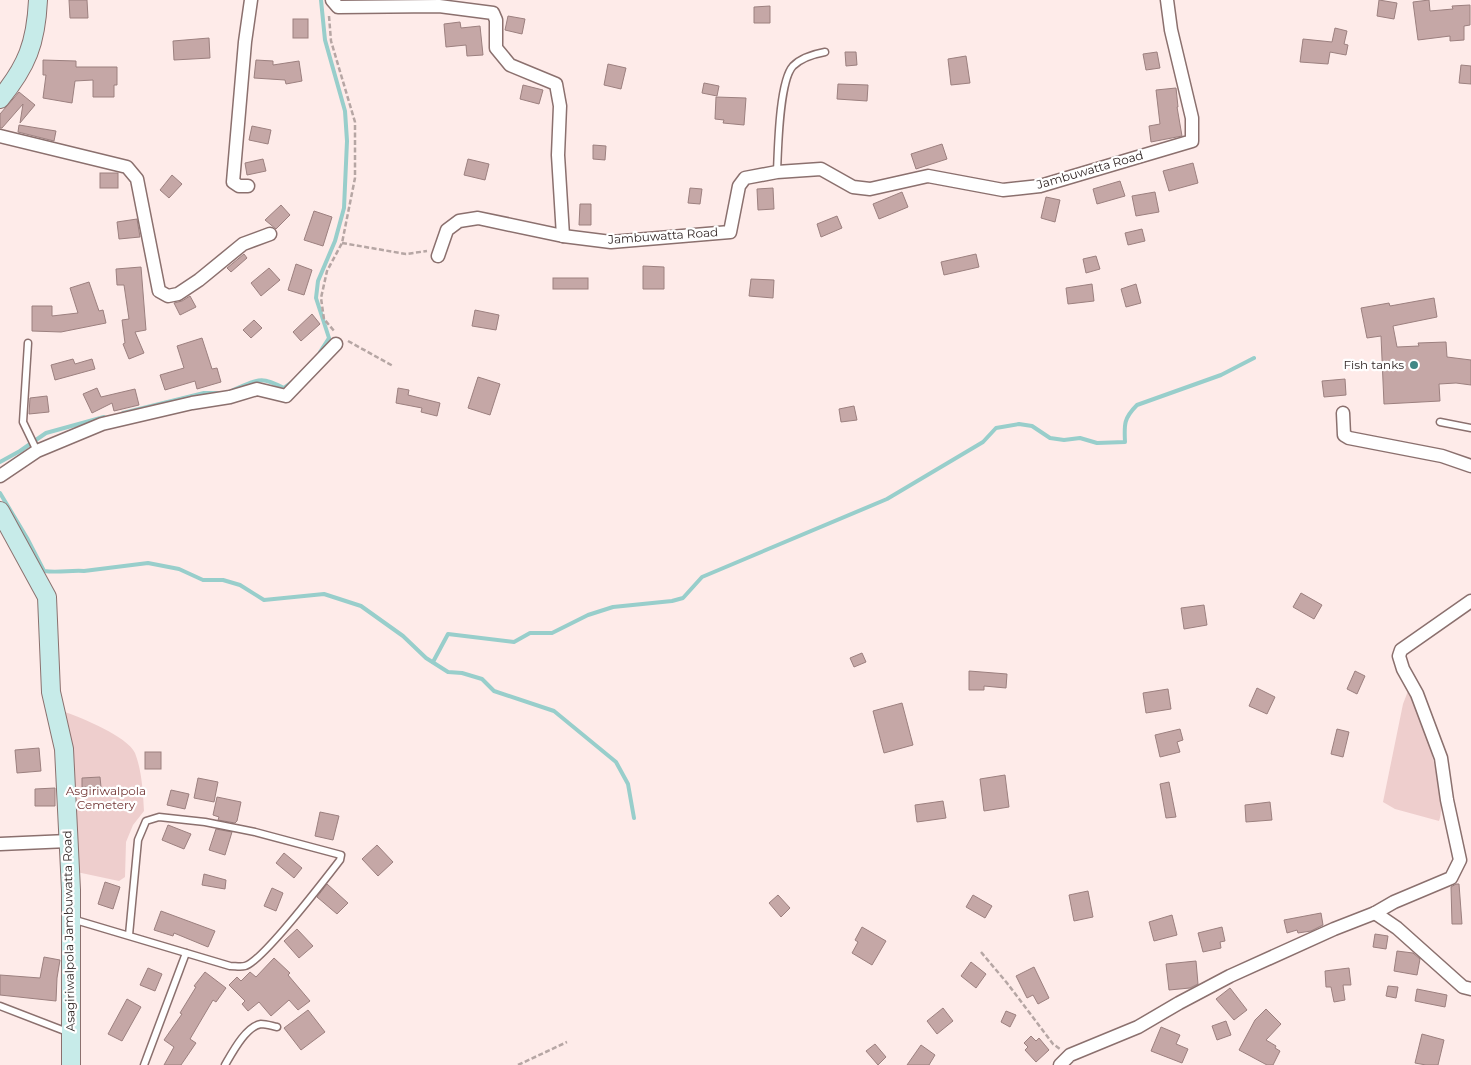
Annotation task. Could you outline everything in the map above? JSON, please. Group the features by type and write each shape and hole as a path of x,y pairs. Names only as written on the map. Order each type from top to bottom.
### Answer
{"street":[{"path":"0,99 16,79 30,54 37,20 38,0"},
{"path":"248,186 239,186 233,182 245,42 252,0"},
{"name":"Jambuwatta Road","path":"439,252 447,230 459,221 478,218 563,236 611,242 730,232 739,186 745,178 777,172 821,168 853,187 870,190 928,176 1003,190 1040,186 1192,141 1192,118 1171,30 1167,0"},
{"path":"331,4 338,7 439,6 493,13 496,20 496,48 510,65 556,84 560,106 558,155 563,236"},
{"path":"0,136 127,167 137,179 160,291 168,296 178,294 199,280 243,244 270,234"},
{"path":"0,476 37,451 102,424 192,403 230,397 257,389 286,396 338,341"},
{"path":"1343,413 1344,435 1349,438 1442,456 1471,466"},
{"name":"Asagiriwalpola Jambuwatta Road","path":"0,511 48,596 51,692 64,749 71,918 71,1065"},
{"path":"1060,1065 1070,1055 1138,1027 1230,976 1451,878 1460,860 1447,800 1441,758 1417,694 1403,669 1399,656 1401,650 1471,601"},
{"path":"0,844 68,841"},
{"path":"1375,913 1397,928 1463,987 1471,989"}],"lane":[{"path":"777,172 778,139 785,80 793,65 812,54 825,52"},
{"path":"28,344 23,422 37,451"},
{"path":"1440,422 1471,428"},
{"path":"71,918 230,966 246,966 260,956 310,898 340,860 341,855 254,832 205,822 158,817 146,821 138,840 129,935"},
{"path":"144,1065 186,953"},
{"path":"0,1006 71,1034"},
{"path":"225,1065 235,1047 251,1028 260,1024 277,1027"}],"path":[{"path":"331,4 331,41 355,122 356,178 342,243 327,270 321,298 324,318 338,341 393,366"},
{"path":"342,243 406,254 439,252"},
{"path":"981,952 1053,1044 1070,1055"},
{"path":"518,1065 566,1042"}],"green space":[{"path":"1408,691 1412,693 1433,757 1440,794 1441,809 1439,821 1395,809 1383,802 1403,704"},
{"name":"Asgiriwalpola Cemetery","path":"65,712 114,734 123,740 135,753 142,782 144,811 133,825 126,842 125,877 119,881 72,871 60,715"}],"building":[{"path":"69,0 87,0 88,18 70,18"},
{"path":"1379,0 1397,3 1394,19 1377,16"},
{"path":"1429,0 1430,11 1453,9 1452,6 1470,5 1470,25 1464,26 1464,40 1450,41 1450,36 1418,40 1413,2"},
{"path":"770,6 770,23 754,23 754,7"},
{"path":"508,16 525,19 522,34 505,30"},
{"path":"293,19 308,19 308,38 293,38"},
{"path":"460,22 461,28 480,26 483,55 467,56 466,45 446,47 444,24"},
{"path":"1335,28 1347,31 1344,44 1348,45 1346,55 1330,52 1328,64 1300,62 1303,39 1332,42"},
{"path":"209,38 210,58 174,60 173,41"},
{"path":"845,52 856,52 857,65 846,66"},
{"path":"1157,52 1160,68 1146,70 1143,54"},
{"path":"966,56 970,83 951,85 948,59"},
{"path":"43,60 76,61 76,67 117,67 117,85 114,85 114,97 93,97 93,80 75,81 72,103 43,98 46,75 43,75"},
{"path":"256,60 273,61 273,65 299,61 302,81 286,84 285,80 254,78"},
{"path":"608,64 626,68 621,89 604,85"},
{"path":"1461,65 1471,66 1471,84 1459,83"},
{"path":"704,83 719,86 717,96 702,93"},
{"path":"838,84 868,85 867,101 837,99"},
{"path":"523,85 543,90 539,104 520,99"},
{"path":"1176,88 1182,136 1151,142 1149,126 1160,124 1156,90"},
{"path":"19,92 35,105 20,123 23,104 0,128 0,114"},
{"path":"716,97 746,98 744,125 723,123 724,120 715,119"},
{"path":"19,125 56,131 54,141 18,132"},
{"path":"252,126 271,130 268,144 249,140"},
{"path":"942,144 947,159 916,169 911,154"},
{"path":"593,145 606,146 605,160 593,159"},
{"path":"263,159 266,171 247,175 245,163"},
{"path":"468,159 489,164 485,180 464,175"},
{"path":"1193,163 1198,183 1169,191 1163,171"},
{"path":"100,173 118,173 118,188 100,188"},
{"path":"172,175 182,184 169,198 160,190"},
{"path":"1120,181 1125,196 1097,204 1093,189"},
{"path":"690,188 702,189 700,204 688,203"},
{"path":"773,188 774,209 758,210 757,189"},
{"path":"902,192 908,207 879,219 873,204"},
{"path":"1155,192 1159,212 1136,216 1132,196"},
{"path":"1046,197 1060,200 1055,222 1041,218"},
{"path":"580,204 591,204 591,225 579,225"},
{"path":"281,205 290,215 276,229 265,220"},
{"path":"314,211 332,217 323,246 304,240"},
{"path":"837,216 842,228 821,237 817,224"},
{"path":"137,219 140,237 119,239 117,222"},
{"path":"1142,229 1145,241 1128,245 1125,233"},
{"path":"244,254 247,258 231,272 227,268"},
{"path":"976,254 979,267 944,275 941,262"},
{"path":"1096,256 1100,269 1086,273 1083,259"},
{"path":"296,264 312,270 304,295 288,290"},
{"path":"643,266 664,267 664,289 643,289"},
{"path":"141,267 146,330 135,332 144,353 129,359 123,344 125,343 122,320 129,319 124,285 117,285 116,269"},
{"path":"269,268 280,280 261,296 251,283"},
{"path":"553,278 588,278 588,289 553,289"},
{"path":"751,279 774,280 773,298 749,296"},
{"path":"89,282 99,311 103,310 106,323 61,332 32,331 32,306 52,306 52,316 78,313 70,288"},
{"path":"1092,284 1094,301 1068,304 1066,288"},
{"path":"1136,284 1141,303 1126,307 1121,289"},
{"path":"190,296 196,307 180,315 174,303"},
{"path":"1434,298 1437,317 1393,326 1397,347 1419,346 1418,343 1446,342 1447,357 1471,360 1471,385 1456,383 1439,384 1440,401 1384,404 1381,336 1367,338 1361,308 1389,303 1390,306"},
{"path":"475,310 499,315 496,330 472,326"},
{"path":"312,314 320,324 301,341 293,332"},
{"path":"254,320 262,328 251,338 243,330"},
{"path":"202,338 212,369 217,368 221,382 197,389 195,381 165,390 160,375 184,368 177,346"},
{"path":"73,359 75,364 92,359 95,369 55,380 51,365"},
{"path":"478,377 500,384 490,415 468,408"},
{"path":"1345,379 1346,395 1324,397 1322,381"},
{"path":"97,388 101,397 135,389 139,405 114,411 112,403 92,413 83,394"},
{"path":"398,388 409,390 408,395 440,403 437,416 421,412 422,408 396,403"},
{"path":"47,396 49,412 29,414 30,398"},
{"path":"854,406 857,420 841,422 839,409"},
{"path":"1301,593 1322,605 1314,619 1293,607"},
{"path":"1204,605 1207,625 1184,629 1181,608"},
{"path":"862,653 866,662 854,667 850,658"},
{"path":"969,671 1007,674 1006,688 984,686 984,690 969,690"},
{"path":"1355,671 1365,676 1357,694 1347,689"},
{"path":"1257,688 1275,697 1267,714 1249,706"},
{"path":"1168,689 1171,709 1146,713 1143,693"},
{"path":"902,703 913,745 884,753 873,711"},
{"path":"1180,729 1183,740 1177,742 1180,752 1160,757 1155,735"},
{"path":"1337,729 1349,732 1343,757 1331,754"},
{"path":"39,748 41,771 17,773 15,750"},
{"path":"145,752 161,752 161,769 145,769"},
{"path":"1005,775 1009,807 984,811 980,779"},
{"path":"100,777 101,787 82,787 82,778"},
{"path":"198,778 218,782 214,802 194,798"},
{"path":"1169,782 1176,817 1166,818 1160,784"},
{"path":"55,788 55,806 35,806 35,789"},
{"path":"171,790 189,794 185,809 167,805"},
{"path":"217,797 241,802 235,823 218,820 219,817 213,815"},
{"path":"943,801 946,818 917,822 915,805"},
{"path":"1270,802 1272,820 1246,822 1245,805"},
{"path":"320,812 339,816 333,840 315,836"},
{"path":"168,825 191,834 184,849 162,840"},
{"path":"216,829 232,832 225,855 209,850"},
{"path":"377,845 393,862 378,876 362,859"},
{"path":"284,853 302,868 294,878 276,863"},
{"path":"204,874 226,880 225,889 202,885"},
{"path":"105,882 120,887 113,909 98,904"},
{"path":"327,884 348,903 337,914 317,897"},
{"path":"1459,884 1462,924 1452,924 1451,887"},
{"path":"272,888 283,893 276,911 264,906"},
{"path":"1088,891 1093,917 1074,921 1069,895"},
{"path":"778,895 790,908 781,917 769,903"},
{"path":"973,895 992,906 985,918 966,907"},
{"path":"161,911 215,931 208,947 174,933 173,936 154,930"},
{"path":"1321,913 1323,925 1311,931 1298,933 1297,930 1287,933 1284,920"},
{"path":"1172,915 1177,935 1154,941 1149,922"},
{"path":"862,927 886,941 872,965 852,953 858,942 855,940"},
{"path":"1222,927 1225,941 1220,942 1221,948 1203,952 1198,933"},
{"path":"297,929 313,946 299,958 284,941"},
{"path":"1375,934 1388,936 1386,949 1373,947"},
{"path":"1397,951 1413,953 1420,959 1417,975 1394,971"},
{"path":"44,957 60,960 56,1001 0,995 0,975 40,978"},
{"path":"274,958 290,973 288,975 310,1001 298,1010 289,1000 271,1016 259,1002 248,1011 242,1004 245,1001 229,985 237,977 241,981 250,972 256,977"},
{"path":"1196,961 1198,984 1190,988 1169,990 1166,964"},
{"path":"971,962 986,974 976,988 961,976"},
{"path":"1034,967 1049,998 1038,1004 1033,995 1027,998 1016,976"},
{"path":"148,968 162,974 155,991 140,985"},
{"path":"1349,968 1351,985 1343,985 1345,1000 1334,1002 1331,987 1326,987 1325,971"},
{"path":"205,972 226,988 216,1002 213,1000 190,1039 196,1043 181,1065 164,1065 174,1047 164,1040 182,1014 180,1013 196,987 194,986"},
{"path":"1388,986 1398,987 1396,998 1386,996"},
{"path":"1230,988 1247,1010 1234,1020 1216,999"},
{"path":"1417,989 1447,995 1445,1007 1415,1001"},
{"path":"127,999 141,1007 122,1041 108,1034"},
{"path":"943,1008 953,1021 937,1034 927,1021"},
{"path":"1266,1009 1281,1024 1266,1040 1280,1051 1273,1065 1267,1065 1239,1050 1255,1020"},
{"path":"308,1010 325,1032 301,1050 284,1028"},
{"path":"1006,1011 1016,1015 1010,1027 1001,1022"},
{"path":"1226,1021 1231,1035 1217,1040 1212,1026"},
{"path":"1161,1027 1180,1035 1176,1044 1188,1049 1182,1063 1151,1051"},
{"path":"1422,1034 1444,1040 1438,1065 1415,1063"},
{"path":"1031,1036 1036,1041 1039,1038 1049,1050 1036,1062 1025,1050 1028,1047 1024,1043"},
{"path":"875,1044 886,1057 878,1065 866,1051"},
{"path":"921,1045 935,1055 929,1065 907,1065"}],"waterway":[{"path":"320,352 329,338 316,298 318,281 335,241 344,208 347,141 345,111 325,40 321,0"},
{"path":"433,662 448,634 514,642 530,633 552,633 588,615 613,607 672,601 683,598 702,577 887,499 983,442 996,428 1019,424 1032,426 1050,438 1064,440 1080,438 1097,443 1125,442 1126,422 1137,405 1221,375 1254,358"},
{"path":"233,390 258,380 269,381 284,388 291,383"},
{"path":"123,413 204,393 219,393"},
{"path":"0,462 46,433 104,417"},
{"path":"0,493 44,571 84,571 148,563 179,569 203,580 223,580 240,585 264,600 324,594 361,606 403,636 426,658 448,672 462,673 482,679 494,691 554,711 616,762 628,784 634,818"}],"place":[{"name":"Fish tanks","path":"1414,365"}]}
